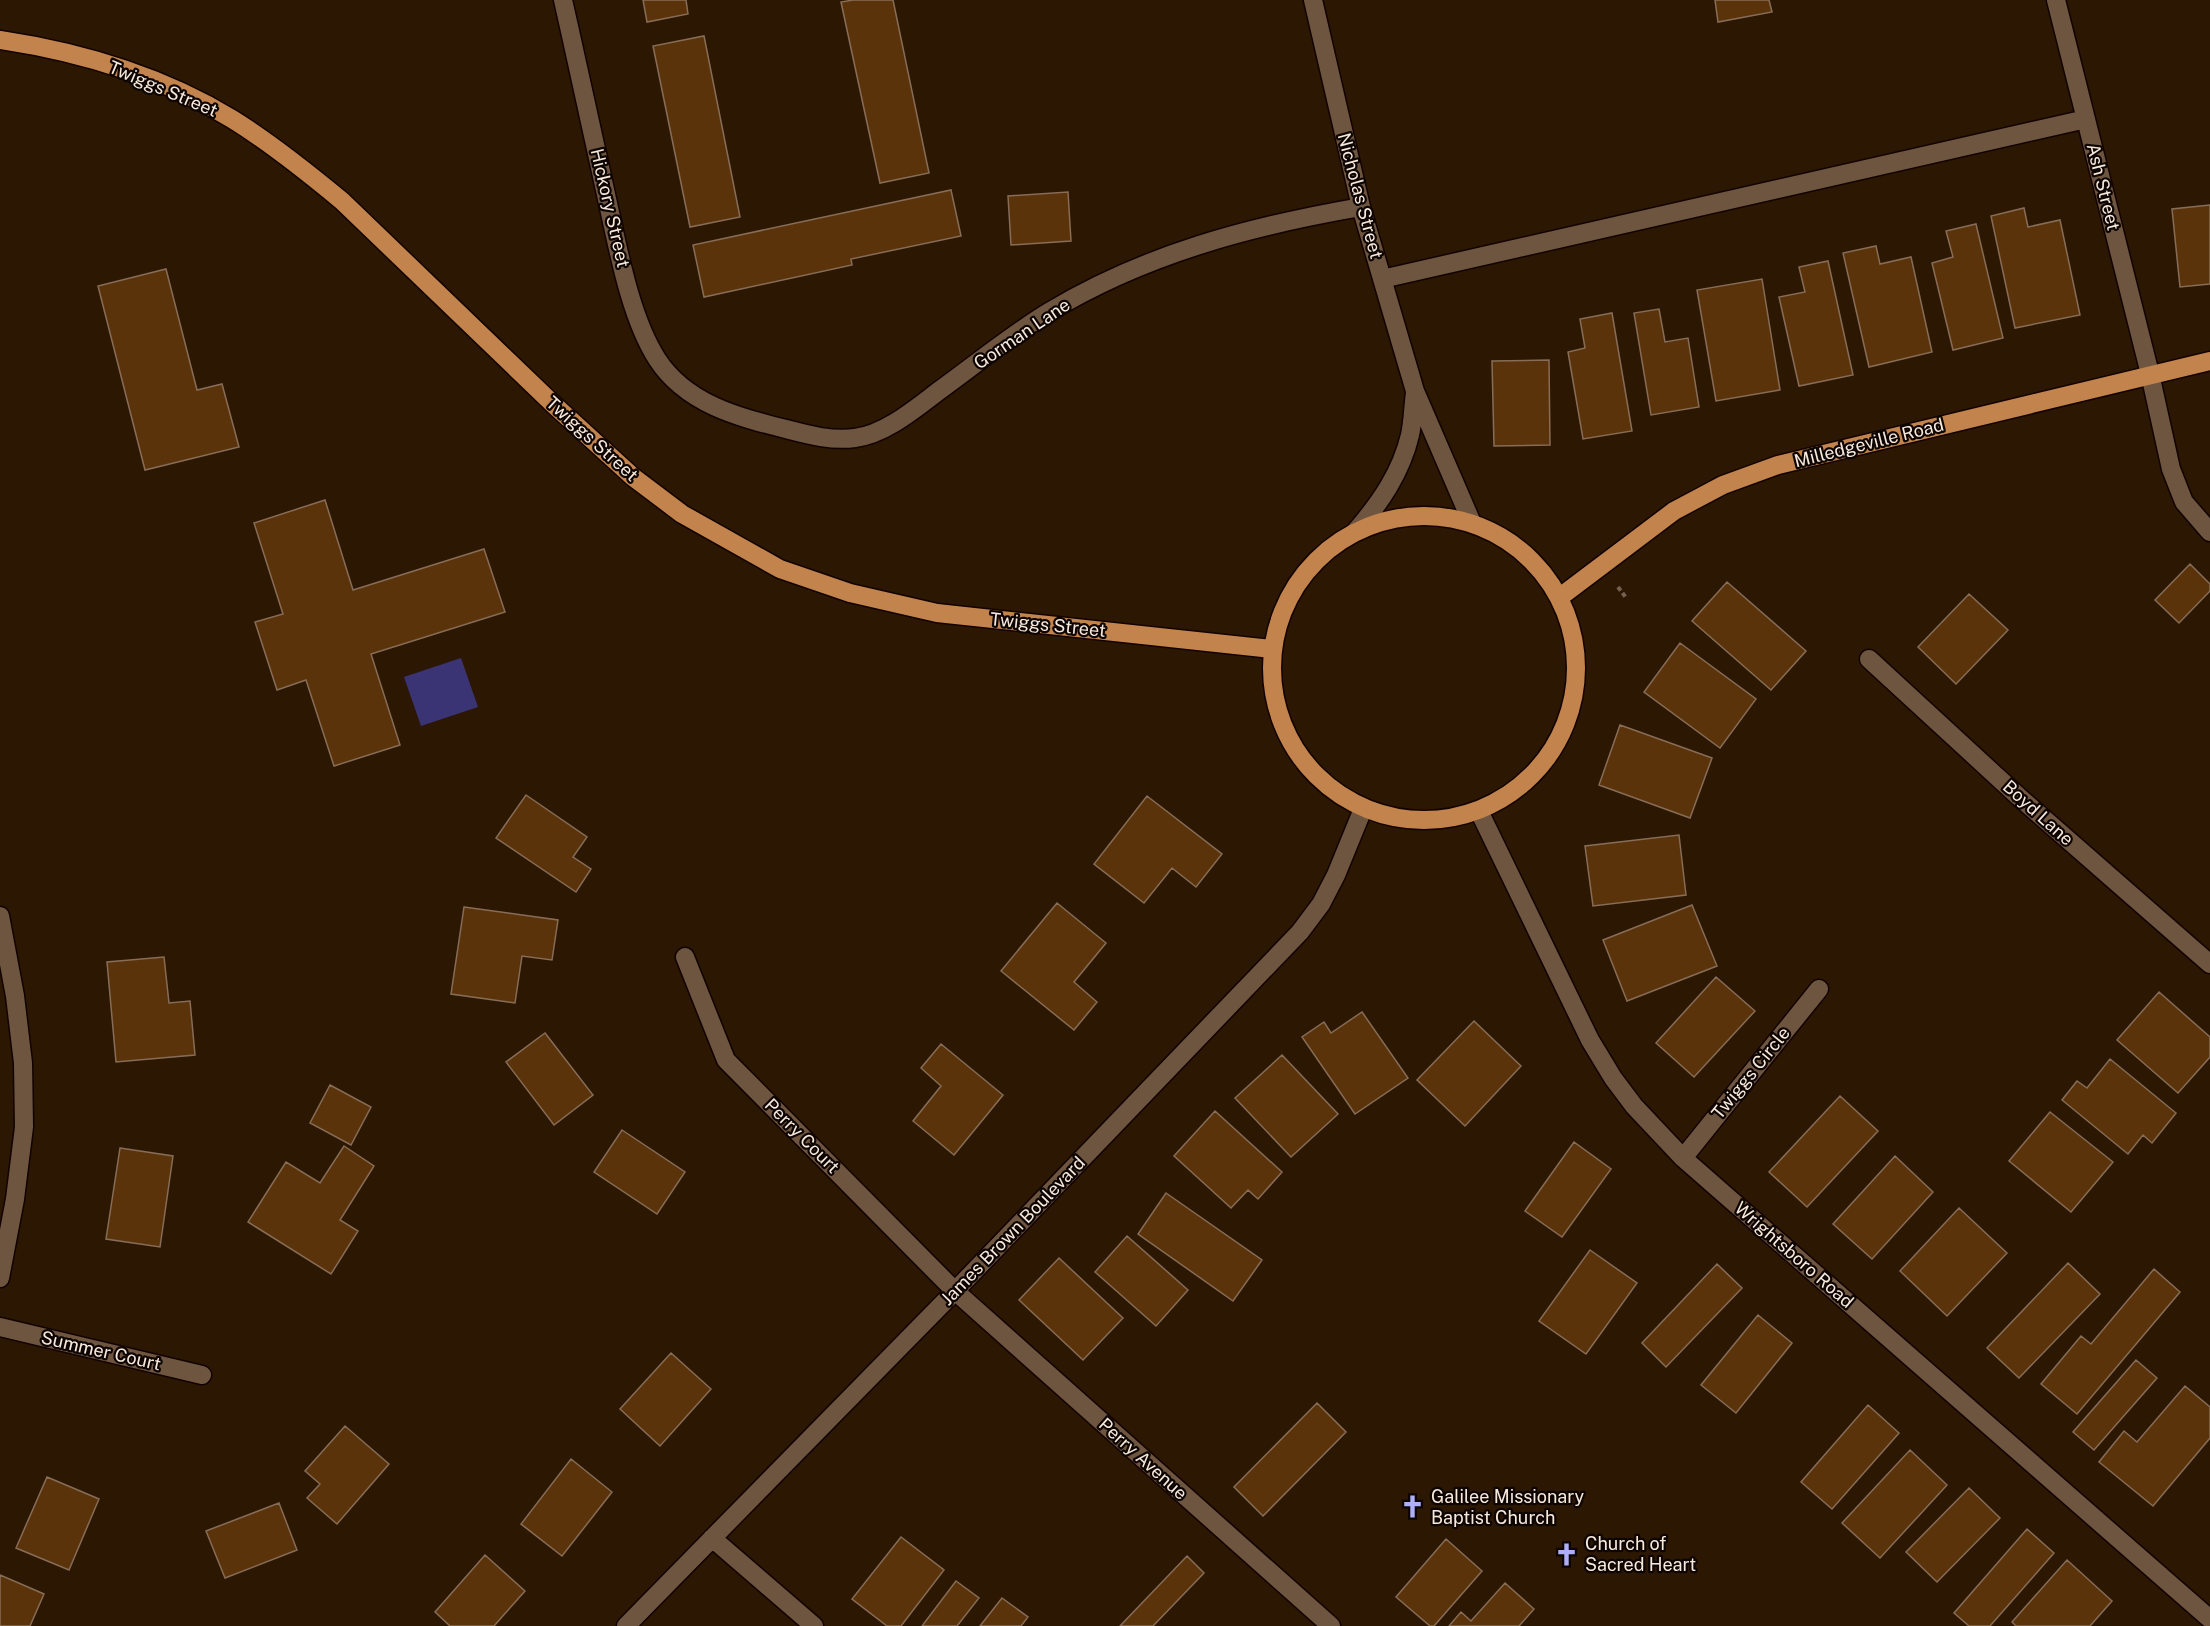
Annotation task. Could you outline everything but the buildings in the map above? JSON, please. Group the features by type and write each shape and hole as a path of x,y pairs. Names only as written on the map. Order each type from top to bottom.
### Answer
{"main road":[{"name":"Twiggs Street","path":"0,40 104,63 192,98 232,119 306,171 342,201 633,477 682,514 780,569 850,593 938,613 1272,649"},
{"name":"Milledgeville Road","path":"1560,597 1674,511 1724,485 1778,465 2210,361"},
{"path":"1432,516 1472,523 1507,540 1537,565 1560,597 1576,646 1575,698 1557,745 1523,785 1479,811 1441,821 1401,819 1363,809 1322,782 1291,744 1273,698 1272,649 1285,602 1314,561 1354,532 1393,519 1432,516"}],"street":[{"name":"Hickory Street","path":"563,0 621,264 643,331 656,358 670,376 696,396"},
{"name":"Nicholas Street","path":"1313,0 1361,207 1415,391 1472,523"},
{"name":"Ash Street","path":"2056,0 2150,374 2171,470 2184,502 2210,532"},
{"path":"1382,279 2086,119"},
{"name":"Gorman Lane","path":"696,396 734,416 825,439 856,438 900,418 1048,313 1093,288 1154,260 1218,238 1300,218 1361,207"},
{"name":"Nicholas Street","path":"1354,532 1380,503 1394,477 1410,435 1415,391"},
{"name":"Boyd Lane","path":"1869,660 2026,803 2210,964"},
{"name":"James Brown Boulevard","path":"626,1626 955,1291 1300,932 1321,904 1331,885 1363,809"},
{"name":"Wrightsboro Road","path":"1479,811 1590,1040 1613,1078 1657,1132 1683,1158 2210,1619"},
{"path":"0,916 18,1019 23,1063 24,1127 15,1199 0,1278"},
{"name":"Perry Court","path":"685,957 726,1060 955,1291"},
{"name":"Twiggs Circle","path":"1683,1158 1819,989"},
{"name":"Perry Avenue","path":"955,1291 1331,1626"},
{"name":"Summer Court","path":"0,1327 202,1375"},
{"path":"712,1538 814,1626"}],"shaded area":[{"path":"461,658 478,707 421,726 404,677"}],"place":[{"name":"Galilee Missionary Baptist Church","path":"1413,1507"},
{"name":"Church of Sacred Heart","path":"1567,1554"}]}
